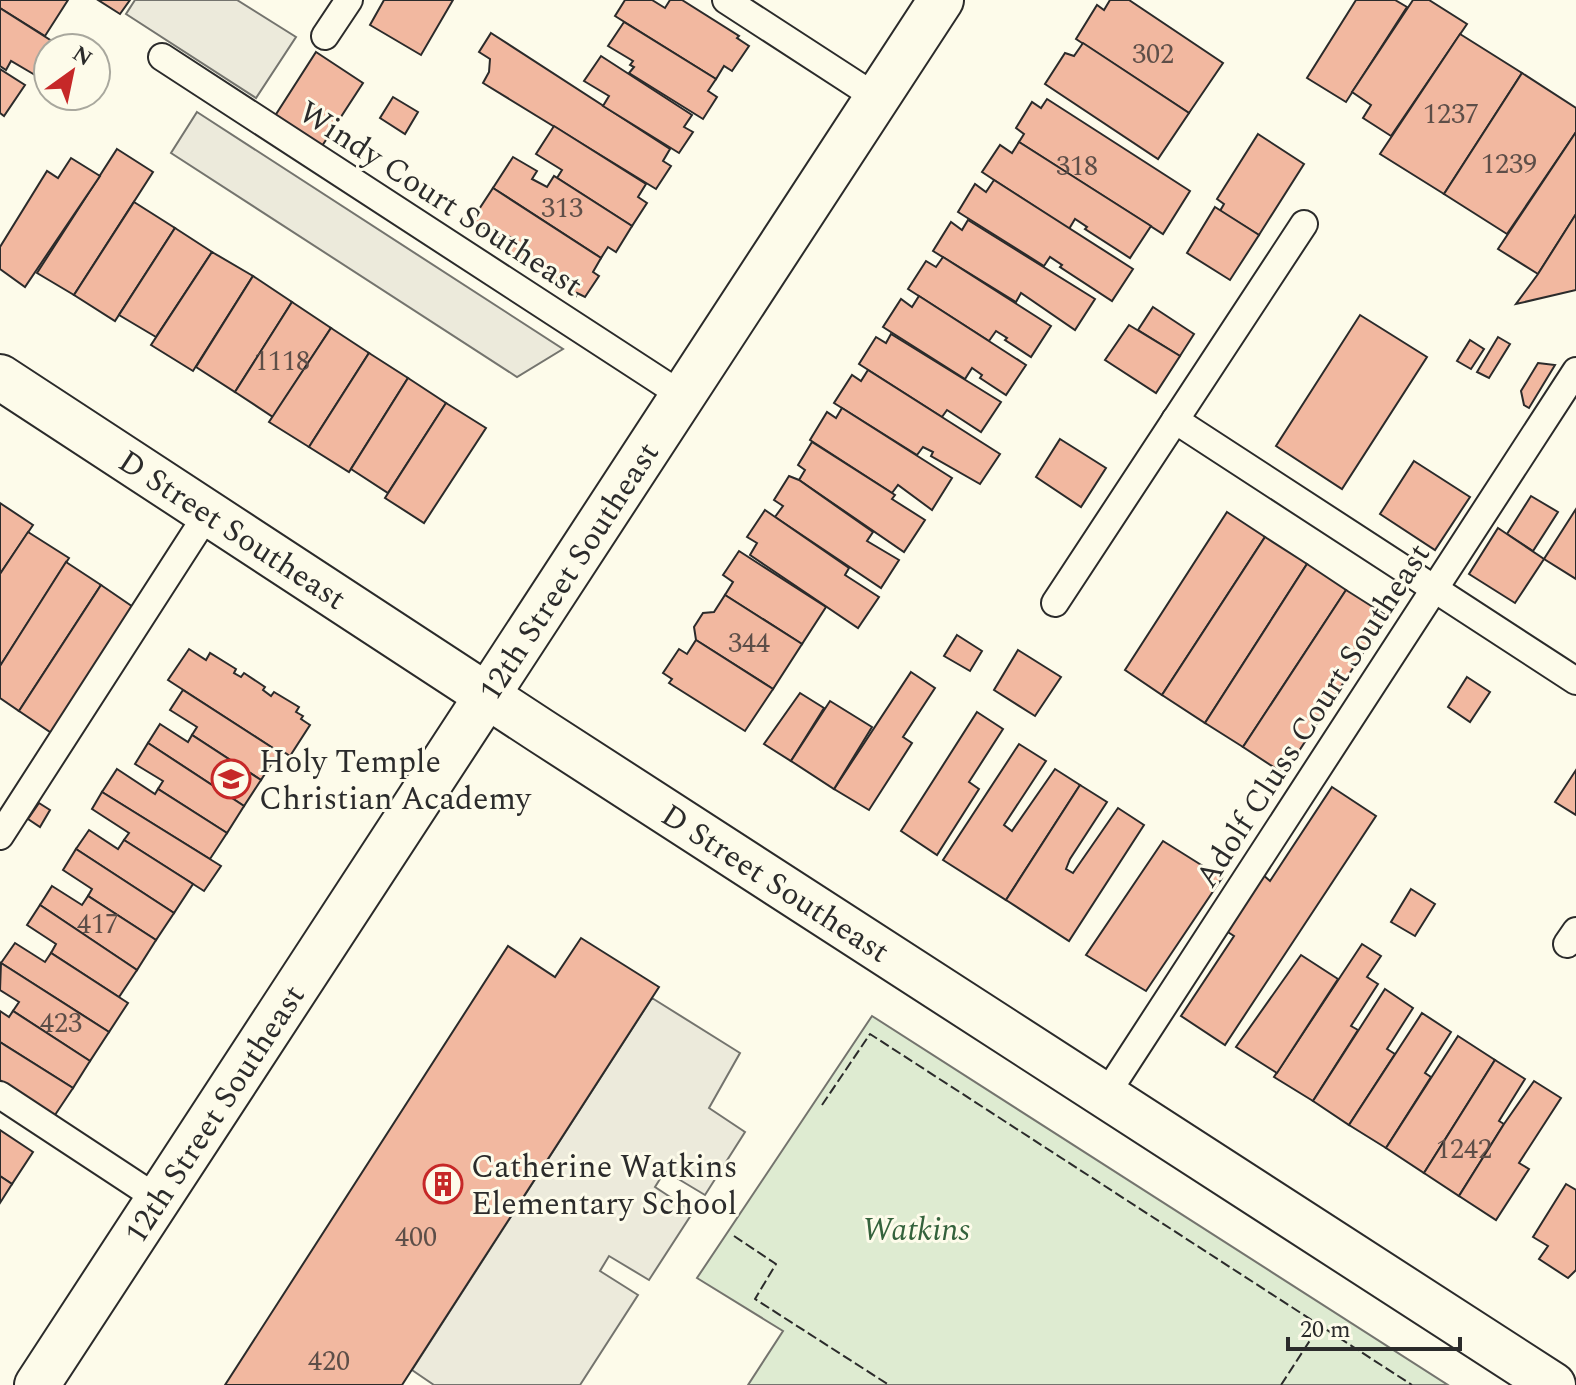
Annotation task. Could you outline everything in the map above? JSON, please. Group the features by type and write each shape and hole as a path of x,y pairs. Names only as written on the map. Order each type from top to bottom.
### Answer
{"street":[{"name":"12th Street Southeast","path":"37,1385 941,0"},
{"name":"D Street Southeast","path":"0,377 1553,1385"}],"lane":[{"path":"325,36 349,0"},
{"path":"726,0 877,98"},
{"name":"Windy Court Southeast","path":"162,57 683,396"},
{"path":"1055,603 1304,224"},
{"name":"Adolf Cluss Court Southeast","path":"1105,1096 1576,371"},
{"path":"1175,420 1576,681"},
{"path":"4,820 208,513"},
{"path":"0,1095 158,1199"}],"green space":[{"name":"Watkins","path":"872,1016 1448,1385 748,1385 783,1331 697,1278"}],"shaded area":[{"path":"135,0 237,0 296,37 256,98 126,14"},
{"path":"197,112 563,349 517,377 171,153"},
{"path":"652,998 740,1053 709,1108 745,1132 705,1195 665,1171 655,1187 693,1212 649,1280 609,1256 600,1271 638,1295 580,1385 434,1385 412,1370"}],"building":[{"path":"0,0 68,0 48,32 39,32 0,8"},
{"path":"98,0 130,0 120,14"},
{"path":"384,0 453,0 421,55 370,25"},
{"path":"625,0 652,0 665,8 670,0 682,0 739,36 737,38 749,46 732,71 724,66 716,79 615,16"},
{"path":"1110,0 1129,0 1223,63 1189,113 1076,39 1097,5 1104,10"},
{"path":"1356,0 1395,0 1407,7 1346,102 1307,78"},
{"path":"1413,0 1429,0 1467,24 1391,136 1363,118 1371,105 1352,92"},
{"path":"0,8 38,32 32,32 32,73 11,61 6,70 0,66"},
{"path":"624,22 716,79 708,91 717,97 703,119 629,73 634,67 630,65 633,61 608,46"},
{"path":"491,33 670,149 663,161 671,166 656,189 483,83 489,72 490,59 479,52"},
{"path":"1460,34 1522,73 1444,194 1380,154"},
{"path":"1083,43 1189,113 1158,159 1045,84 1065,53 1074,56"},
{"path":"316,52 363,83 320,149 273,119"},
{"path":"601,56 692,115 684,127 693,132 679,153 603,106 609,96 584,81"},
{"path":"0,69 25,85 4,116 0,113"},
{"path":"1522,73 1576,108 1576,132 1507,234 1444,194"},
{"path":"393,97 418,112 405,134 380,118"},
{"path":"1047,99 1190,191 1163,234 1019,142 1024,134 1016,128 1032,102 1041,108"},
{"path":"554,126 646,184 638,197 647,203 632,226 557,178 562,170 536,154"},
{"path":"1576,132 1576,214 1538,274 1498,249"},
{"path":"1258,134 1304,164 1259,235 1220,211 1224,204 1217,199"},
{"path":"1019,142 1151,226 1130,258 1075,219 1069,229 982,172 1000,145 1012,153"},
{"path":"117,149 153,172 74,295 37,273"},
{"path":"513,157 537,171 532,179 547,187 554,176 632,226 616,252 608,247 601,258 493,188"},
{"path":"71,158 100,176 25,287 0,269 0,247 47,171 58,178"},
{"path":"994,180 1133,269 1112,301 1050,257 1044,266 958,212 975,184 986,192"},
{"path":"493,188 601,258 593,272 599,276 585,297 577,293 576,296 505,251 513,239 504,233 500,238 472,220"},
{"path":"134,202 175,228 115,321 74,295"},
{"path":"1215,207 1259,235 1230,280 1187,253"},
{"path":"1576,214 1576,290 1516,304 1538,274"},
{"path":"968,220 1095,299 1075,330 1021,293 1016,302 933,251 951,222 962,230"},
{"path":"175,228 212,252 156,337 119,315"},
{"path":"212,252 253,276 193,371 151,345"},
{"path":"943,257 1051,326 1031,357 996,331 989,341 908,289 926,261 936,267"},
{"path":"253,276 292,302 235,392 196,367"},
{"path":"919,296 1026,365 1006,395 980,378 982,375 972,368 965,379 883,327 901,299 912,307"},
{"path":"292,302 331,328 273,417 235,392"},
{"path":"1153,307 1194,334 1180,356 1138,330"},
{"path":"1360,315 1427,357 1342,489 1276,446"},
{"path":"1129,325 1180,356 1156,393 1105,360"},
{"path":"331,328 369,353 309,447 269,422"},
{"path":"891,334 1001,402 981,432 947,410 942,417 859,364 876,337 886,343"},
{"path":"1498,337 1510,344 1489,378 1477,372"},
{"path":"1470,340 1484,349 1471,369 1457,361"},
{"path":"369,353 408,378 349,472 309,447"},
{"path":"1538,363 1555,365 1529,408 1524,405 1521,391"},
{"path":"868,370 1000,454 980,484 931,456 933,452 923,447 917,455 834,403 852,375 861,381"},
{"path":"408,378 446,403 388,493 351,469"},
{"path":"446,403 486,428 424,523 385,498"},
{"path":"842,408 952,478 932,510 898,485 892,493 810,440 827,412 836,418"},
{"path":"1060,439 1106,468 1081,507 1036,477"},
{"path":"812,442 895,495 892,499 925,520 904,552 799,480 805,470 798,465"},
{"path":"1414,461 1470,497 1435,550 1380,514"},
{"path":"789,476 873,532 867,541 899,560 881,588 775,517 783,506 774,500"},
{"path":"1531,496 1558,512 1533,551 1507,534"},
{"path":"0,503 33,525 0,574"},
{"path":"1576,509 1576,579 1544,559"},
{"path":"765,510 849,568 845,575 879,597 858,628 750,555 757,543 747,537"},
{"path":"1227,512 1265,537 1162,695 1125,670"},
{"path":"1498,528 1544,559 1515,603 1469,574"},
{"path":"28,532 69,558 0,666 0,574"},
{"path":"1265,537 1307,564 1205,723 1162,695"},
{"path":"739,551 826,607 802,644 725,595 733,582 723,575"},
{"path":"66,562 101,585 19,711 0,698 0,666"},
{"path":"1307,564 1346,590 1243,747 1205,723"},
{"path":"101,585 136,609 53,734 19,711"},
{"path":"1346,590 1387,616 1284,774 1243,747"},
{"path":"725,595 802,644 773,689 696,640 694,627 703,613 714,612"},
{"path":"957,635 982,651 970,671 944,656"},
{"path":"696,640 773,689 745,731 669,683 672,679 663,673 679,649 687,654"},
{"path":"189,649 206,660 210,653 236,669 234,673 241,677 244,673 265,687 263,690 271,696 274,692 299,707 296,712 310,725 290,756 281,750 279,752 168,680"},
{"path":"1018,650 1061,677 1035,716 994,690"},
{"path":"911,672 935,688 903,737 912,743 869,810 834,789"},
{"path":"1467,677 1490,692 1470,722 1448,707"},
{"path":"183,690 279,752 261,780 192,735 197,727 170,710"},
{"path":"800,693 824,708 791,761 764,744"},
{"path":"830,701 872,727 834,789 791,761"},
{"path":"977,712 1003,729 969,782 979,789 937,855 901,831"},
{"path":"160,724 188,742 192,735 261,780 244,806 148,743"},
{"path":"148,743 244,806 227,833 158,789 163,781 135,764"},
{"path":"1019,744 1046,761 1004,825 1012,831 1055,769 1080,785 1006,900 943,860"},
{"path":"117,769 155,794 158,789 227,833 210,859 102,792"},
{"path":"1576,770 1576,815 1555,802"},
{"path":"1080,785 1107,802 1066,869 1073,873 1118,808 1144,825 1069,941 1006,900"},
{"path":"1332,787 1376,816 1225,1045 1181,1016 1234,936 1223,929 1261,873 1270,881"},
{"path":"102,792 221,866 204,891 124,840 129,833 92,809"},
{"path":"39,803 50,810 40,827 28,819"},
{"path":"89,830 118,849 124,840 193,884 174,913 76,849"},
{"path":"1163,841 1222,878 1146,991 1086,955"},
{"path":"76,849 174,913 156,940 88,896 92,889 63,870"},
{"path":"52,886 82,905 88,896 156,940 137,970 40,905"},
{"path":"1411,889 1435,904 1415,936 1391,922"},
{"path":"40,905 137,970 119,997 51,953 56,944 27,925"},
{"name":"Catherine Watkins Elementary School","path":"581,938 659,987 402,1385 225,1385 508,946 555,977"},
{"path":"15,943 45,962 51,953 128,1003 109,1032 1,963"},
{"path":"1362,944 1381,956 1367,977 1378,984 1351,1026 1358,1030 1313,1101 1274,1077"},
{"path":"1301,955 1338,979 1277,1073 1236,1047"},
{"path":"1,963 109,1032 90,1061 13,1011 19,1002 0,990"},
{"path":"1385,989 1413,1008 1387,1049 1395,1054 1349,1125 1313,1101"},
{"path":"0,1011 9,1017 13,1011 90,1061 73,1088 0,1042"},
{"path":"1422,1013 1451,1032 1425,1073 1431,1077 1386,1148 1349,1125"},
{"path":"1458,1036 1495,1060 1424,1173 1386,1148"},
{"path":"0,1042 73,1088 55,1115 0,1080"},
{"path":"1495,1060 1525,1079 1499,1121 1504,1124 1459,1196 1424,1173"},
{"path":"1534,1081 1561,1098 1519,1163 1529,1169 1496,1220 1459,1196"},
{"path":"0,1130 33,1152 12,1184 0,1176"},
{"path":"0,1176 12,1184 0,1203"},
{"path":"1566,1184 1576,1190 1576,1270 1568,1278 1539,1259 1548,1246 1533,1237"}],"fence":[{"path":"822,1105 870,1034 1412,1385"},
{"path":"734,1236 776,1264 755,1299 889,1385"},
{"path":"1281,1385 1320,1325"}],"place":[{"name":"Holy Temple Christian Academy","path":"231,779"},
{"name":"Catherine Watkins Elementary School","path":"443,1184"}]}
